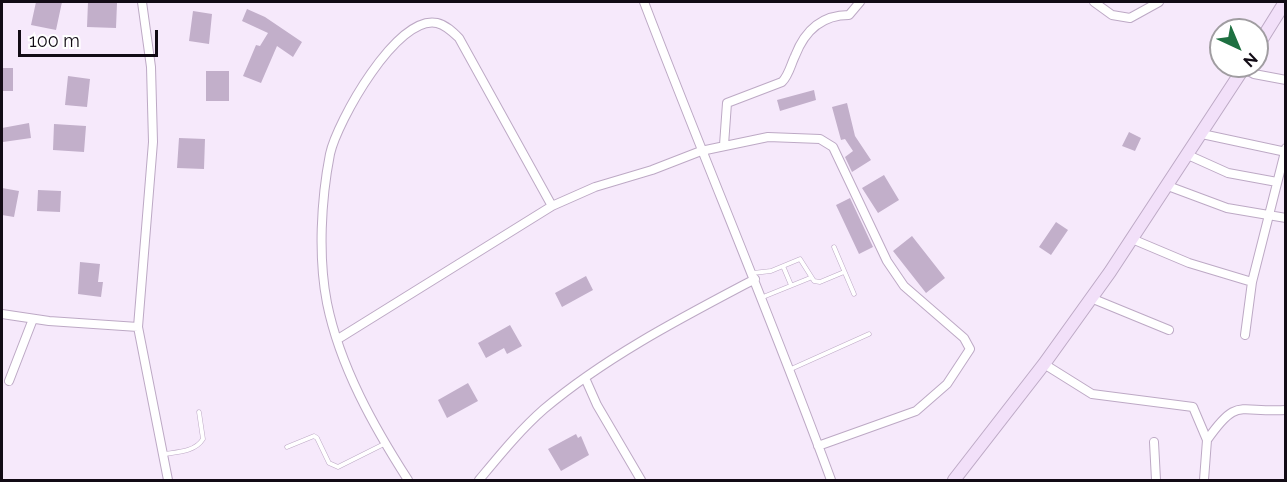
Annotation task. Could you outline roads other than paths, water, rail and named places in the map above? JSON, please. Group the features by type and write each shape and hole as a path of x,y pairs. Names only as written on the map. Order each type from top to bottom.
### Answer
{"street":[{"path":"142,2 151,67 153,142 138,327 168,480"},
{"path":"644,2 700,151 763,297 831,480"},
{"path":"724,145 727,104 782,82 797,50 815,27 828,16 849,15 860,2"},
{"path":"1094,2 1110,14 1130,18 1159,2"},
{"path":"1269,28 1285,2"},
{"path":"408,480 364,404 338,339 327,303 323,253 325,189 331,151 343,118 365,81 400,39 417,26 435,22 459,38 552,206"},
{"path":"1269,77 1286,80"},
{"path":"954,480 1044,364 1091,298 1168,186 1237,78"},
{"path":"1202,134 1285,151 1252,282 1245,335"},
{"path":"338,339 552,206 595,187 724,145 768,137 820,139 834,147 887,261 904,286 969,344 969,352 947,384 916,411 818,446"},
{"path":"1188,155 1235,175 1277,182"},
{"path":"1168,186 1227,208 1286,218"},
{"path":"1131,239 1190,263 1252,282"},
{"path":"479,480 525,427 585,378 754,276"},
{"path":"1091,298 1169,330"},
{"path":"2,314 33,319 138,327"},
{"path":"9,381 33,319"},
{"path":"1044,364 1092,394 1190,405 1196,410 1207,440 1204,480"},
{"path":"585,378 597,405 641,480"},
{"path":"1207,440 1229,411 1286,410"},
{"path":"1154,442 1156,480"}],"lane":[{"path":"834,248 854,294"},
{"path":"754,276 801,260 810,278 820,282 844,272"},
{"path":"783,266 791,285"},
{"path":"763,297 810,278"},
{"path":"790,369 869,334"},
{"path":"163,454 195,448 200,444 203,439 199,412"},
{"path":"287,447 314,436 329,463 338,466 385,443"}]}
